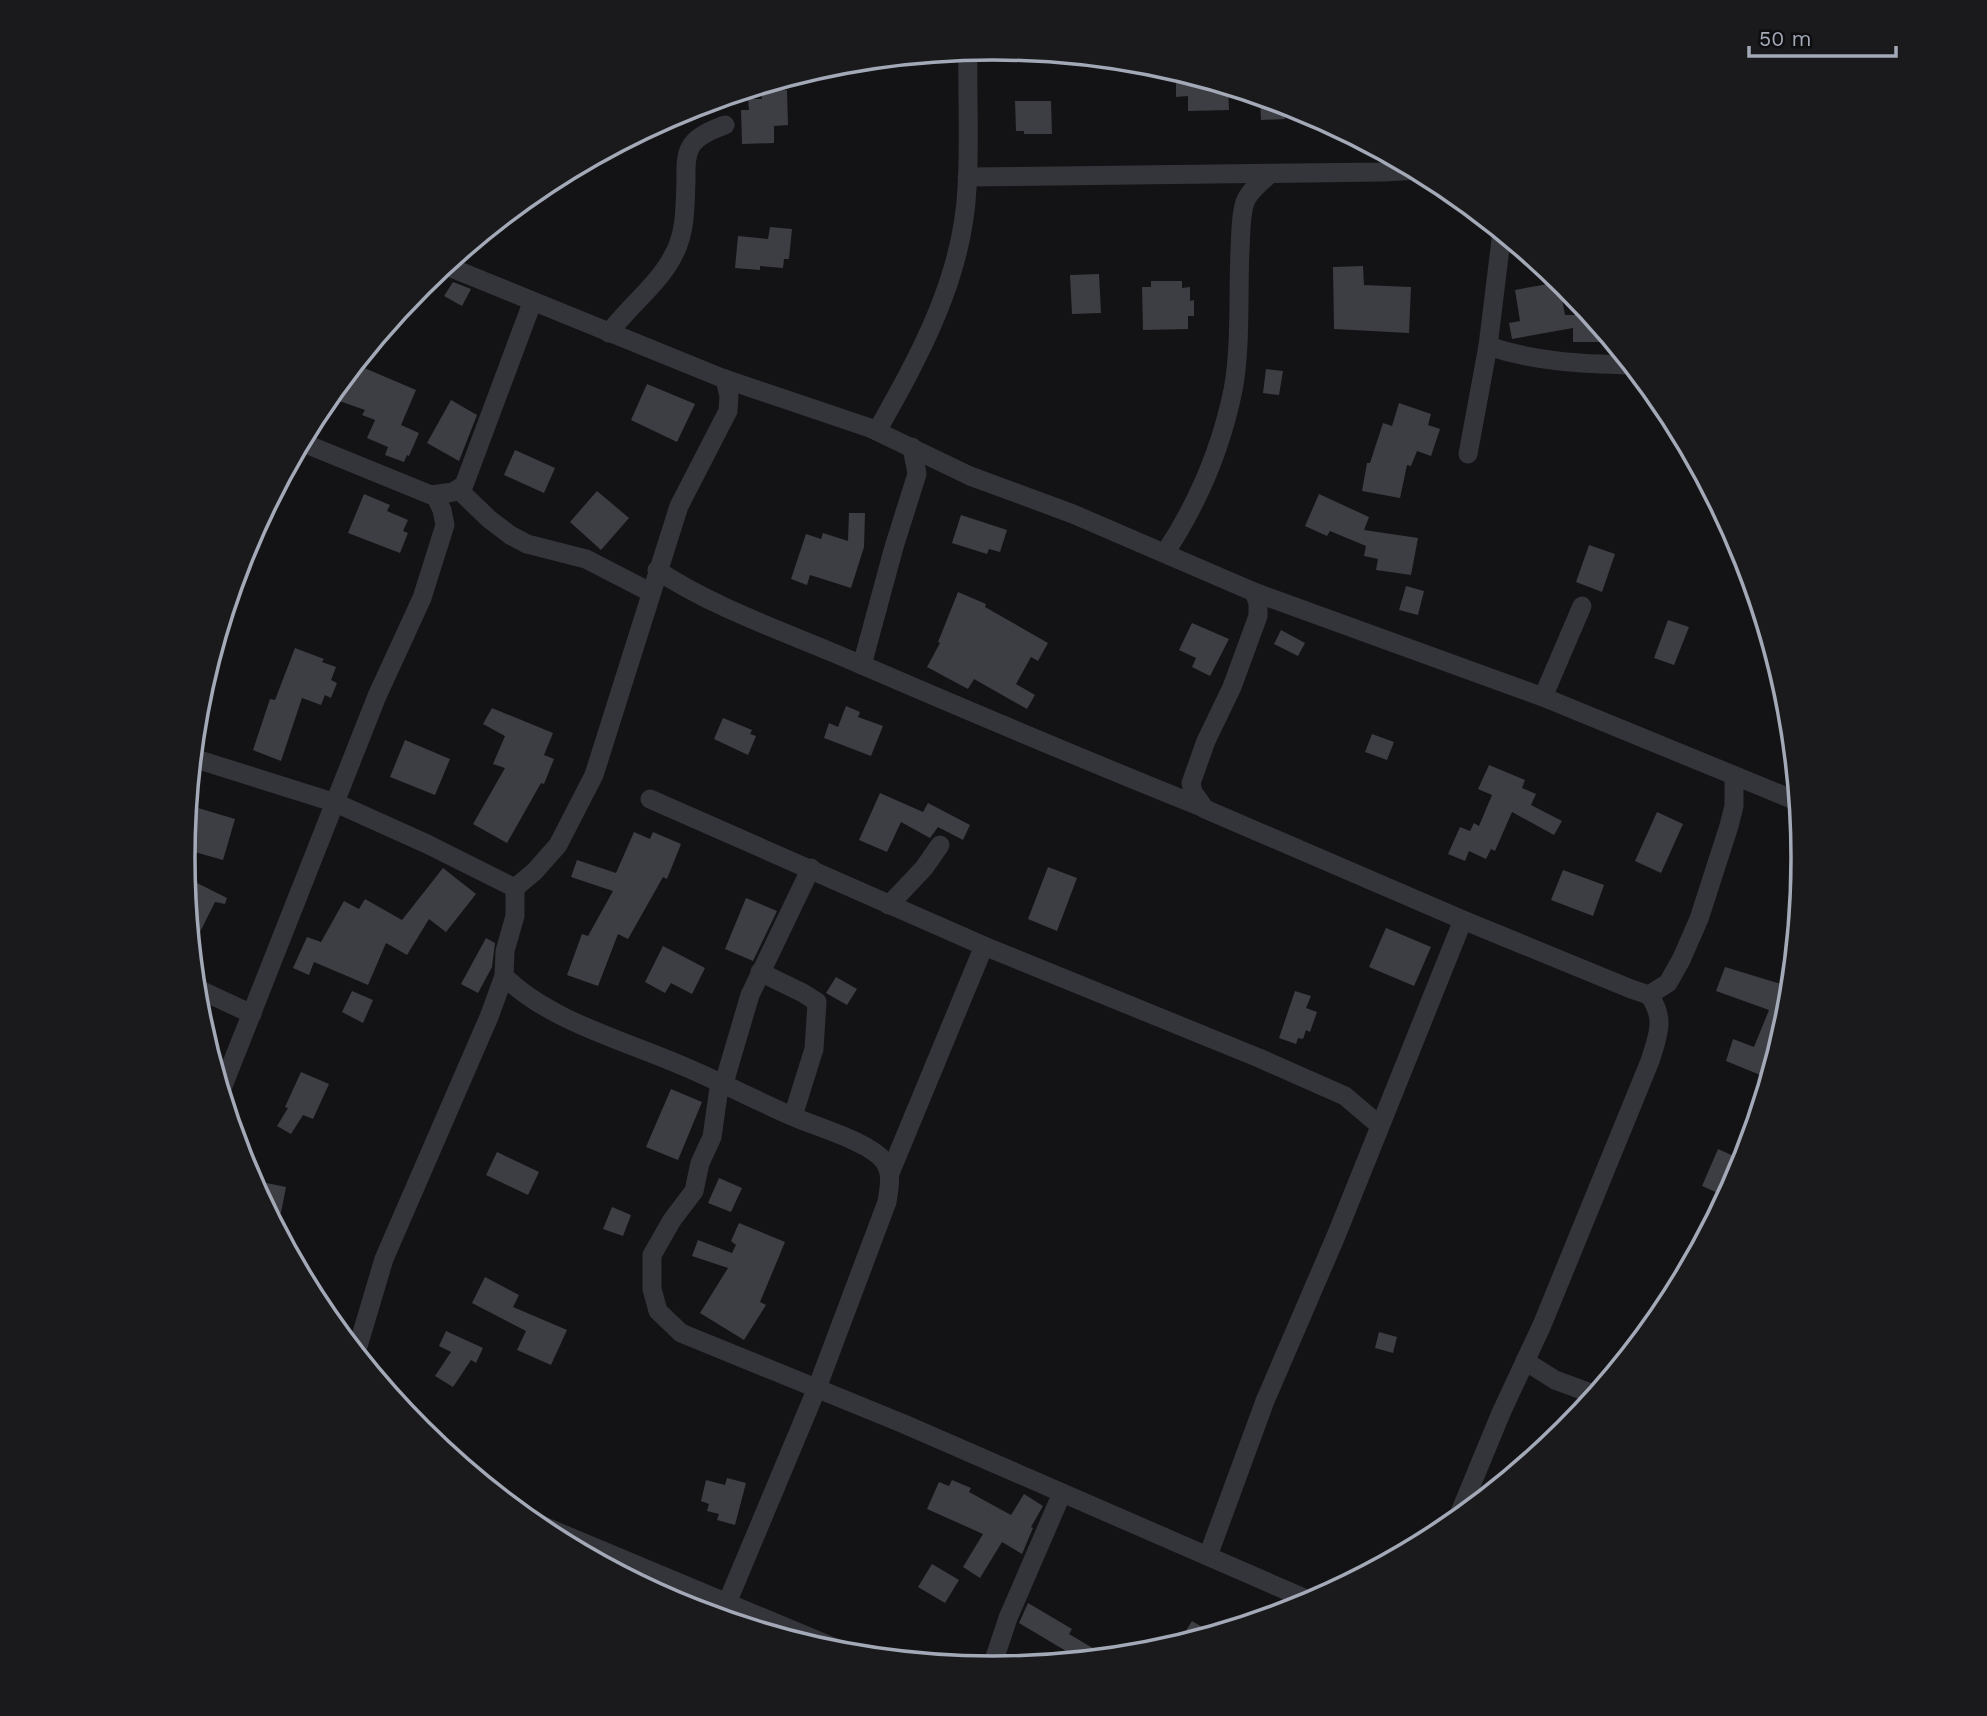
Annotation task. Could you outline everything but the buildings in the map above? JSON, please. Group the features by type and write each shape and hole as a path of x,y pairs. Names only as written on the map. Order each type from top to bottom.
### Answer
{"street":[{"path":"877,431 909,376 938,316 953,271 967,177 968,60"},
{"path":"609,333 625,311 668,265 676,250 682,232 690,146 710,131 725,125"},
{"path":"967,177 1400,170"},
{"path":"1165,553 1186,521 1211,468 1224,423 1233,388 1245,201 1270,174"},
{"path":"1468,454 1488,346 1501,242"},
{"path":"454,270 725,379 877,431 970,475 1073,514 1254,592 1543,697 1789,798"},
{"path":"310,446 431,495 458,489 464,485 532,303"},
{"path":"1488,346 1521,357 1621,364"},
{"path":"515,888 536,871 558,845 594,775 679,506 728,411 730,396 725,379"},
{"path":"862,666 917,474 912,447"},
{"path":"458,489 510,536 527,544 586,559 650,592"},
{"path":"226,1078 377,696 422,598 445,525 435,495"},
{"path":"657,570 685,589 1057,750 1650,995 1659,1009 1659,1033 1650,1061 1542,1325 1501,1412 1464,1503"},
{"path":"1205,809 1193,792 1191,783 1206,741 1232,687 1258,616 1258,603 1254,592"},
{"path":"1543,697 1582,606"},
{"path":"201,761 336,803 515,888"},
{"path":"1650,995 1668,984 1699,919 1734,806 1734,777"},
{"path":"650,799 984,946 1345,1096 1379,1125"},
{"path":"889,905 925,869 940,845"},
{"path":"811,868 750,995 722,1082 712,1137 700,1163 694,1191 671,1220 652,1255 652,1289 658,1311 681,1333 817,1388 1299,1596"},
{"path":"359,1343 384,1259 489,1017 504,976 505,951 515,916 515,888"},
{"path":"1208,1556 1265,1401 1336,1236 1463,920"},
{"path":"727,1603 817,1388 887,1202 890,1173 984,946"},
{"path":"760,972 817,1002 814,1049 793,1116"},
{"path":"504,976 516,988 551,1010 851,1139 884,1160 890,1173"},
{"path":"207,993 252,1014"},
{"path":"1525,1361 1555,1380 1587,1392"},
{"path":"995,1656 1008,1618 1032,1568 1062,1493"},
{"path":"581,1542 782,1628"}]}
